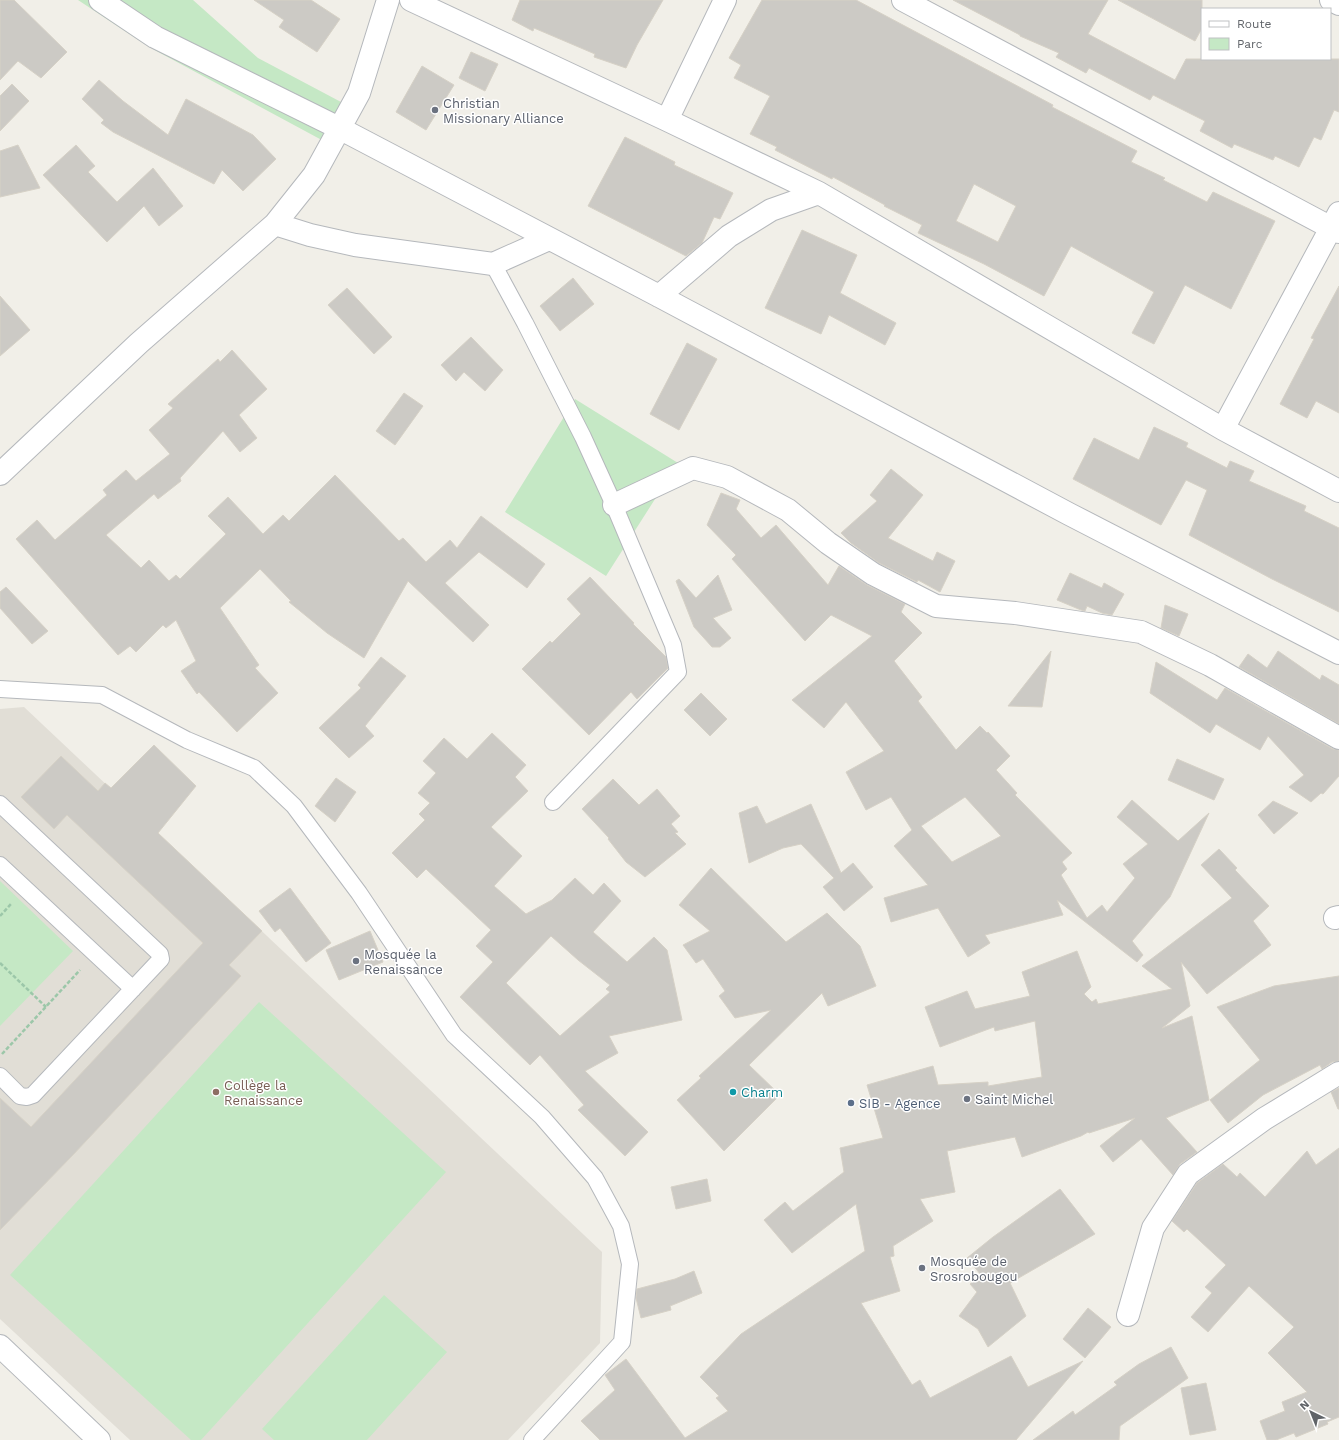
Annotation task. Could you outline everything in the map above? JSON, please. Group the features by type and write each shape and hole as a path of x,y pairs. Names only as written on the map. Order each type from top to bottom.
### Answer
{"street":[{"path":"100,0 155,37 339,128 1069,514 1339,653"},
{"path":"0,474 139,343 275,224 314,175 359,93 388,0"},
{"path":"411,0 820,193 1223,429 1339,491"},
{"path":"667,120 725,0"},
{"path":"903,0 1336,224 1223,429"},
{"path":"1331,0 1339,4"},
{"path":"659,296 729,236 771,210 820,193"},
{"path":"275,224 310,235 355,246 493,264 549,239"},
{"path":"614,506 693,468 727,477 788,510 828,543 872,574 936,606 1014,613 1141,632 1210,665 1339,738"},
{"path":"1128,1315 1153,1228 1188,1174 1264,1119 1339,1072"},
{"path":"0,1346 99,1440"}],"lane":[{"path":"493,264 583,437 673,645 678,672 553,802"},
{"path":"0,689 102,695 187,740 254,768 294,806 359,893 454,1035 542,1117 595,1178 621,1226 630,1264 622,1342 532,1440"},
{"path":"0,804 160,954 161,959 33,1095 27,1097 20,1096 0,1076"},
{"path":"0,865 134,989"}],"path":[{"path":"0,1056 96,953"},
{"path":"0,963 46,1006"}],"shaded area":[{"name":"Collège la Renaissance","path":"24,707 602,1252 600,1343 508,1440 130,1440 0,1319 0,709"}],"green space":[{"path":"78,0 193,0 258,58 341,102 331,145 149,47"},
{"path":"575,399 678,463 606,576 505,512"},
{"path":"0,881 73,951 0,1026"},
{"path":"259,1002 446,1172 201,1440 191,1440 10,1275"},
{"path":"384,1295 447,1352 367,1440 274,1440 262,1429"}],"building":[{"path":"0,0 14,0 67,52 41,78 18,61 0,80"},
{"path":"254,0 311,0 340,19 317,52 279,27 284,20"},
{"path":"520,0 663,0 637,45 626,68 594,57 595,54 534,28 533,31 512,20"},
{"path":"762,0 856,0 1053,105 1052,107 1137,151 1131,162 1165,178 1163,180 1207,202 1213,192 1275,221 1231,309 1185,285 1154,344 1132,333 1154,292 1071,246 1044,296 984,264 918,233 922,225 884,206 885,205 833,177 832,179 775,150 777,147 750,134 770,96 734,78 741,65 729,58","holes":["974,184 1016,206 998,242 956,221"]},
{"path":"953,0 1108,0 1088,34 1175,80 1186,59 1339,59 1339,112 1334,110 1321,140 1314,137 1299,167 1275,156 1273,160 1234,144 1232,148 1200,131 1205,121 1153,95 1150,100 1089,68 1086,73 1056,57 1059,53 1020,35"},
{"path":"1118,0 1202,0 1201,30 1195,41"},
{"path":"471,52 498,64 485,91 459,78"},
{"path":"422,66 454,85 426,130 396,112"},
{"path":"99,80 123,101 168,135 186,99 253,135 276,159 243,191 222,170 214,184 113,132 101,123 104,120 82,99"},
{"path":"12,84 29,101 0,131 0,96"},
{"path":"625,137 675,162 674,165 733,193 720,219 714,217 702,243 686,256 588,206"},
{"path":"18,145 40,188 0,197 0,151"},
{"path":"76,145 95,166 88,172 117,202 153,168 183,206 159,226 144,206 107,242 43,175"},
{"path":"802,230 857,255 840,293 896,323 885,345 829,315 821,334 765,308"},
{"path":"573,278 594,304 560,331 540,306"},
{"path":"1339,286 1339,413 1316,401 1307,418 1280,404 1314,339 1311,338"},
{"path":"347,288 392,337 374,354 328,305"},
{"path":"0,296 30,330 0,356"},
{"path":"471,337 503,370 485,391 464,372 456,381 441,365"},
{"path":"687,343 717,359 679,430 650,414"},
{"path":"232,350 267,389 239,415 257,438 240,452 223,431 180,478 181,481 158,499 154,494 106,535 141,568 149,560 169,581 176,575 180,579 226,534 208,516 228,497 263,534 283,515 289,521 335,475 399,541 403,538 426,562 450,540 457,548 481,516 545,564 527,588 479,552 445,583 489,625 473,642 408,581 364,658 327,633 289,602 291,601 260,569 220,608 259,665 255,668 278,693 237,732 199,692 197,694 181,671 196,661 176,620 166,628 163,625 136,652 130,646 118,655 16,539 37,520 55,540 107,495 103,490 126,470 136,481 170,454 149,430 173,408 168,404 218,359 220,362"},
{"path":"404,393 423,406 395,445 376,431"},
{"path":"1154,427 1188,443 1186,447 1227,468 1230,461 1254,471 1249,481 1306,506 1304,511 1339,528 1339,612 1272,579 1189,535 1207,490 1186,480 1161,525 1073,479 1094,438 1139,460"},
{"path":"891,469 923,495 888,538 933,561 937,552 955,561 940,592 918,580 917,582 879,563 851,543 841,533 877,501 870,495"},
{"path":"721,493 740,500 736,509 761,538 776,525 828,585 839,566 867,585 905,604 901,612 922,633 894,661 922,697 918,701 956,750 980,726 987,733 988,732 1010,756 996,770 1017,793 1015,795 1072,853 1062,862 1067,869 1061,875 1087,918 1102,905 1107,912 1135,878 1123,864 1148,844 1117,817 1132,800 1178,841 1209,813 1170,897 1132,941 1143,955 1137,962 1057,900 1063,915 985,935 990,943 968,957 938,908 891,922 884,898 928,885 894,846 912,830 891,797 866,810 846,772 884,751 846,702 824,728 792,700 872,636 831,615 805,641 732,559 736,555 707,525","holes":["965,797 1001,836 952,862 921,826"]},
{"path":"1070,573 1102,588 1104,583 1124,594 1112,615 1102,613 1087,606 1085,611 1081,610 1057,600"},
{"path":"718,575 732,610 713,618 731,638 720,647 712,647 694,627 676,581 679,579 696,598"},
{"path":"590,577 666,657 668,668 637,699 631,692 589,735 522,669 550,641 552,643 581,614 567,599"},
{"path":"6,587 48,631 32,644 0,608 0,592"},
{"path":"1165,605 1188,614 1179,636 1161,628"},
{"path":"1051,651 1042,707 1008,706"},
{"path":"1278,651 1320,680 1322,675 1339,685 1339,724 1239,667 1248,654 1267,668"},
{"path":"381,657 406,676 365,726 374,736 349,758 319,728 361,688 358,685"},
{"path":"1156,662 1217,700 1225,688 1333,749 1339,750 1339,776 1323,794 1321,793 1311,802 1289,787 1304,775 1268,736 1260,750 1216,724 1210,733 1150,693"},
{"path":"701,693 727,719 710,736 684,710"},
{"path":"492,733 526,765 515,777 528,791 491,827 522,856 494,886 526,914 552,900 575,878 593,895 604,883 621,901 593,932 627,962 654,937 667,950 682,1020 609,1036 618,1053 585,1071 648,1132 625,1156 578,1110 584,1105 540,1055 530,1065 460,997 493,962 476,946 491,930 426,869 417,878 392,853 425,820 419,814 430,803 418,793 436,773 423,761 444,738 467,759","holes":["551,936 578,960 610,985 606,989 610,992 560,1036 506,983"]},
{"path":"154,745 196,786 158,833 262,931 229,965 241,976 72,1156 0,1230 0,1098 31,1127 203,943 67,815 54,829 21,797 61,756 98,791 105,783 111,788"},
{"path":"1177,759 1224,779 1214,800 1168,780"},
{"path":"336,778 356,792 335,822 315,806"},
{"path":"613,779 639,805 657,789 680,816 671,824 678,832 675,833 686,844 645,877 626,862 608,839 609,838 582,809"},
{"path":"1273,801 1298,813 1274,834 1258,815"},
{"path":"811,804 841,873 853,863 873,887 844,911 823,887 834,878 801,844 783,848 749,863 739,813 757,806 766,824"},
{"path":"1219,849 1237,868 1235,870 1269,906 1253,921 1271,945 1207,994 1181,962 1190,1006 1162,1028 1192,1016 1209,1100 1166,1118 1197,1152 1180,1164 1173,1175 1141,1139 1113,1162 1100,1146 1135,1118 1089,1133 1088,1132 1081,1136 1022,1157 1015,1137 947,1151 955,1192 920,1199 933,1221 893,1246 894,1256 890,1257 900,1291 861,1303 912,1385 920,1380 930,1398 1011,1356 1028,1387 1083,1361 1016,1440 600,1440 581,1421 615,1390 605,1375 626,1359 685,1438 728,1411 716,1398 719,1396 700,1377 741,1334 865,1251 856,1204 792,1253 764,1220 785,1202 793,1211 844,1172 840,1148 883,1138 867,1085 933,1066 938,1085 988,1082 988,1086 1042,1077 1035,1021 995,1031 994,1027 940,1047 925,1007 967,991 975,1009 1030,996 1022,972 1077,951 1091,987 1084,994 1092,1002 1096,999 1098,1004 1172,989 1142,966 1232,898 1201,865"},
{"path":"711,868 786,942 827,913 860,946 876,986 828,1006 822,993 749,1065 780,1095 724,1151 677,1100 701,1078 699,1076 771,1010 735,1018 719,996 725,991 703,959 696,963 683,945 710,931 679,905"},
{"path":"290,888 331,943 306,962 280,928 275,932 259,911"},
{"path":"370,931 383,962 339,980 326,950"},
{"path":"1339,976 1339,1061 1332,1062 1322,1069 1320,1065 1263,1095 1228,1123 1210,1100 1260,1060 1217,1007 1274,986"},
{"path":"1339,1088 1339,1109 1338,1109 1331,1092"},
{"path":"1339,1148 1339,1417 1327,1422 1328,1424 1296,1437 1294,1433 1276,1440 1267,1440 1260,1421 1285,1411 1282,1402 1307,1392 1268,1353 1294,1327 1249,1286 1208,1332 1191,1317 1212,1293 1205,1287 1226,1265 1187,1229 1184,1232 1172,1221 1197,1183 1223,1164 1237,1177 1240,1173 1265,1197 1307,1151 1316,1165"},
{"path":"707,1179 711,1201 676,1209 671,1187"},
{"path":"1060,1189 1095,1234 1010,1283 1026,1316 988,1347 978,1329 959,1316 977,1292 970,1284 981,1275 967,1258 993,1237"},
{"path":"694,1271 702,1293 670,1306 671,1310 641,1318 636,1298 637,1289 675,1279"},
{"path":"1088,1308 1111,1327 1085,1358 1063,1339"},
{"path":"1171,1347 1188,1378 1120,1426 1119,1440 1033,1440 1073,1411 1075,1415 1117,1385 1114,1382 1139,1364"},
{"path":"1206,1383 1216,1430 1190,1435 1181,1388"}],"place":[{"name":"Christian Missionary Alliance","path":"435,110"},
{"name":"Mosquée la Renaissance","path":"356,961"},
{"name":"Collège la Renaissance","path":"216,1092"},
{"name":"Charm","path":"733,1092"},
{"name":"Saint Michel","path":"967,1099"},
{"name":"SIB - Agence","path":"851,1103"},
{"name":"Mosquée de Srosrobougou","path":"922,1268"}]}
